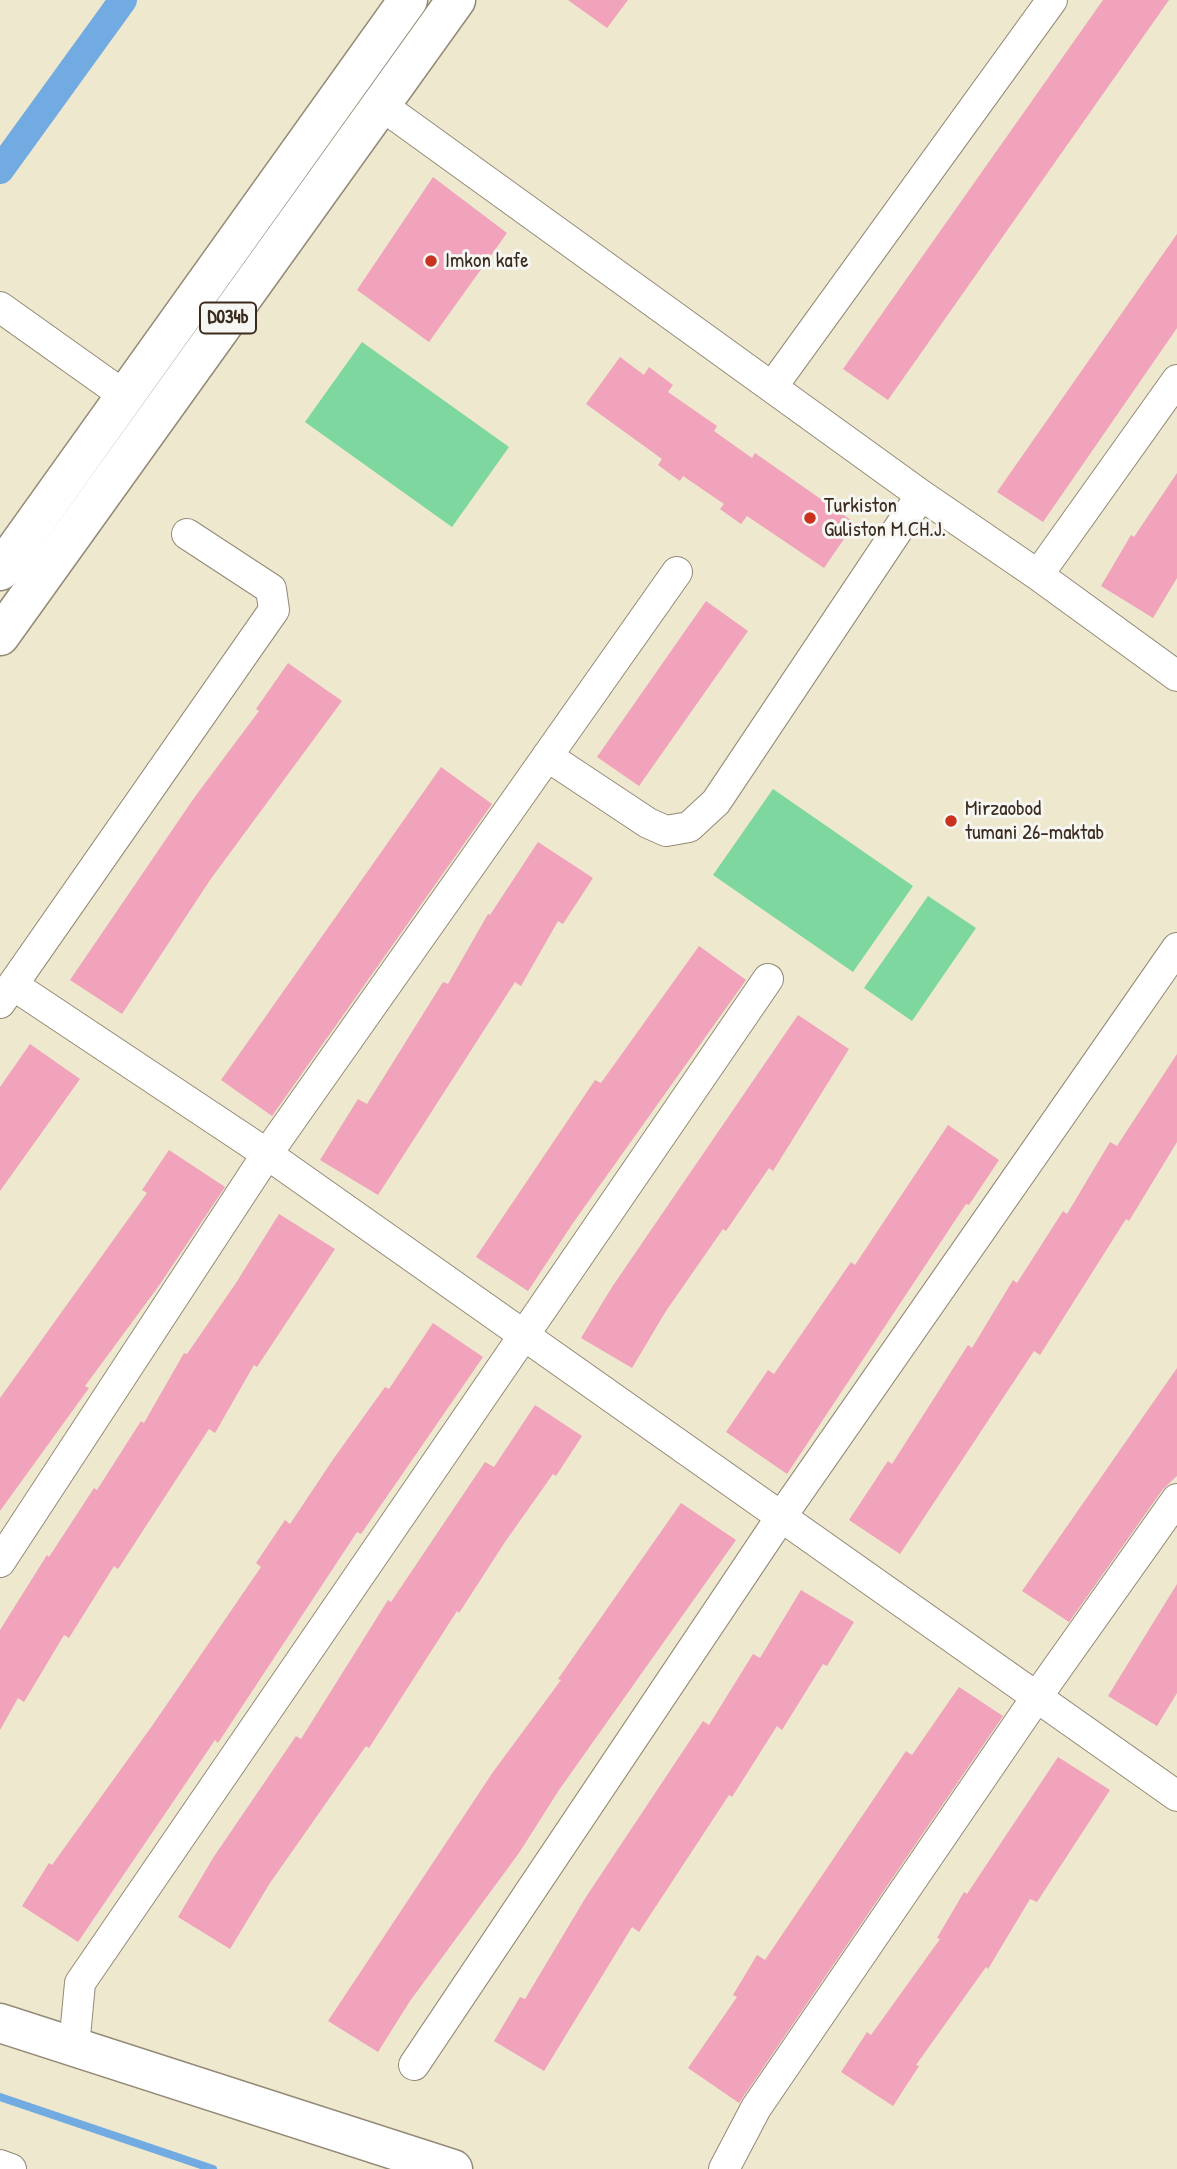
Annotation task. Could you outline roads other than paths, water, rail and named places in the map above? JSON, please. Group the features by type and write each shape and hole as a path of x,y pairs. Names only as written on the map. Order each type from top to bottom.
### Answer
{"main road":[{"name":"D034b","path":"0,571 408,0"},
{"name":"D034b","path":"0,636 456,0"},
{"path":"0,2023 453,2169"}],"street":[{"path":"772,387 1052,0"},
{"path":"381,105 921,495 1038,575 1177,676"},
{"path":"0,307 125,396"},
{"path":"1038,575 1177,380"},
{"path":"547,756 648,823 666,831 689,827 716,802 921,495"},
{"path":"187,534 271,589 274,610 6,994 267,1154 1177,1796"},
{"path":"0,1562 267,1154 677,572"},
{"path":"414,2065 781,1517 1177,948"},
{"path":"74,2047 80,1983 768,979"},
{"path":"724,2169 756,2108 1036,1698 1177,1499"},
{"path":"0,2165 11,2169"}],"waterway":[{"path":"0,170 123,0"},
{"path":"0,2097 213,2169"}],"place":[{"name":"Imkon kafe","path":"431,261"},
{"name":"Turkiston Guliston M.CH.J.","path":"810,518"},
{"name":"Mirzaobod tumani 26-maktab","path":"951,821"}]}
